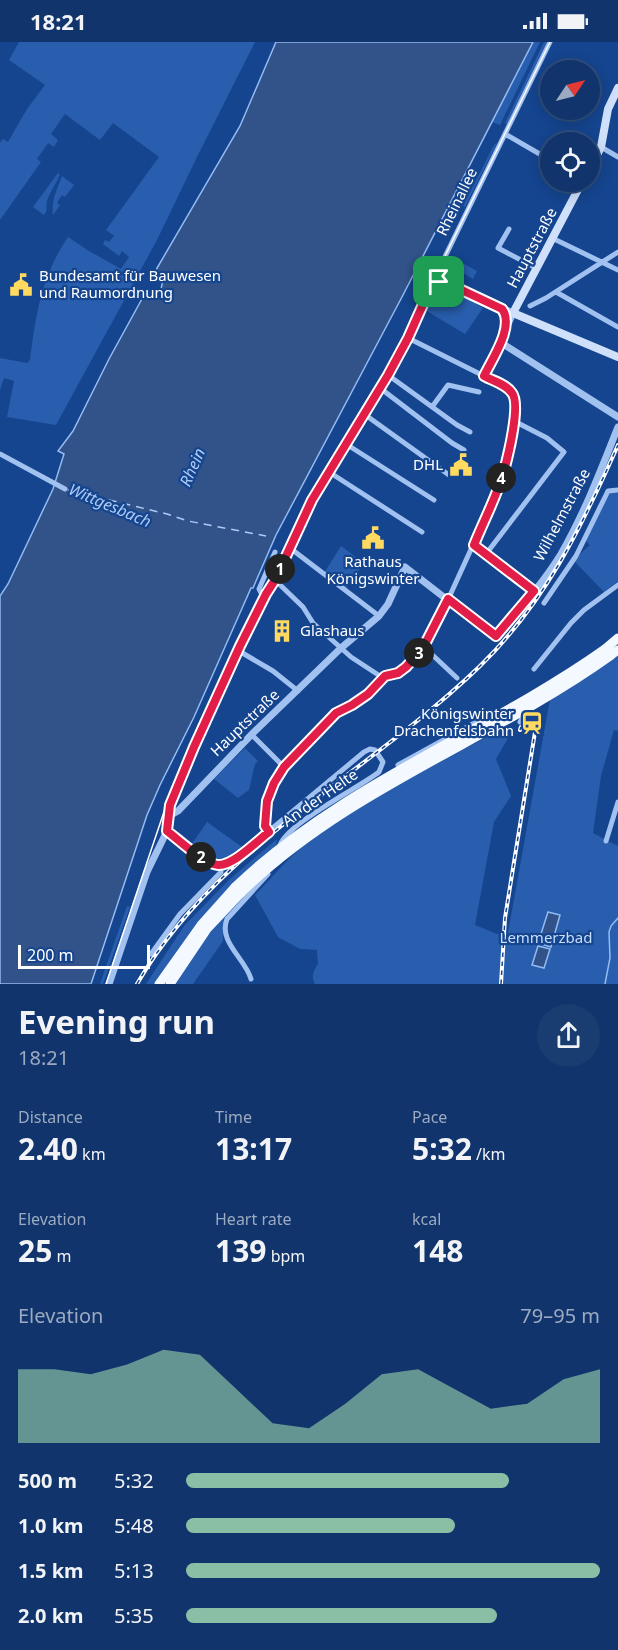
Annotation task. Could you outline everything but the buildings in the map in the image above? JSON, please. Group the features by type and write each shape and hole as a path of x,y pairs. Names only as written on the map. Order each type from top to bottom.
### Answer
{"highway":[{"path":"608,652 618,638"},
{"path":"159,984 194,934 275,850 314,821 377,782 608,652 618,650"},
{"path":"170,984 207,929 238,890"}],"main road":[{"path":"601,147 608,109 618,88"},
{"name":"Hauptstraße","path":"513,313 577,192"},
{"path":"518,303 528,318"},
{"path":"513,313 618,357"}],"street":[{"name":"Rheinallee","path":"169,816 170,805 190,757 238,651 275,580 312,500 388,375 429,291 434,284 439,282 437,273 550,42"},
{"path":"505,134 540,154"},
{"path":"601,147 618,157"},
{"path":"509,229 498,248 536,268"},
{"path":"552,238 618,270"},
{"path":"530,306 604,263 618,252"},
{"path":"439,282 451,285 513,313"},
{"path":"556,292 618,327"},
{"path":"502,309 507,318 506,328"},
{"name":"Hauptstraße","path":"484,376 513,313"},
{"path":"275,580 303,607 313,623 351,657 380,676 398,673 423,648 474,545 504,471 516,405 514,395 504,386 408,338"},
{"path":"500,342 618,417"},
{"path":"388,375 470,432"},
{"path":"432,407 448,385 479,392"},
{"path":"380,388 464,450"},
{"path":"364,414 449,475"},
{"path":"486,554 564,452 547,438 514,421"},
{"name":"Wilhelmstraße","path":"448,599 496,636 532,594 560,554 597,481 618,427"},
{"path":"346,444 434,500"},
{"path":"0,454 65,489"},
{"path":"329,472 422,532"},
{"path":"544,603 572,563 606,494 612,489 618,490"},
{"path":"474,545 532,594"},
{"path":"290,548 379,616"},
{"path":"264,598 259,589 275,552"},
{"name":"Hauptstraße","path":"169,816 178,811 341,648 379,616 405,567 448,599"},
{"path":"262,581 268,590"},
{"path":"534,669 572,623 618,585"},
{"path":"423,648 457,678"},
{"path":"238,651 273,671 298,691"},
{"path":"167,831 210,862 220,865 239,856 269,832 265,826 267,801 284,767 326,721 368,694 385,676"},
{"path":"398,765 498,710 522,719"},
{"path":"252,735 284,767"},
{"name":"An der Helte","path":"251,980 248,968 226,937 226,919 278,865 280,844 284,838 321,810 379,772 383,764 380,756 372,749 364,752 269,832"},
{"path":"606,841 618,802"},
{"path":"109,984 147,872 167,831 169,816"},
{"path":"151,954 180,914 221,872 220,865"}],"green space":[{"path":"19,42 255,42 157,240 56,425 7,417 14,381 4,378 0,390 0,358 27,363 30,360 41,296 52,267 68,237 121,269 129,257 122,251 119,256 103,244 105,240 109,242 114,236 106,230 159,157 113,123 100,140 65,114 51,134 58,140 54,147 48,143 37,159 41,162 0,220 0,143 3,139 8,142 27,109 45,85 9,60"},
{"path":"533,42 540,42 500,125 492,122"},
{"path":"544,42 547,42 507,124 505,123"},
{"path":"497,143 465,207 463,206 494,145"},
{"path":"58,173 60,174 47,201 44,215 33,207"},
{"path":"62,176 74,185 65,197 62,195 57,203 60,205 53,215 54,200"},
{"path":"451,257 477,271 473,279 458,270 451,281 441,276"},
{"path":"434,288 455,292 483,308 465,334 425,310"},
{"path":"618,493 618,581 604,592 575,562 590,545 586,541 608,494"},
{"path":"341,546 364,563 346,589 324,573"},
{"name":"Lemmerzbad","path":"618,653 618,731 614,730 601,776 593,833 618,846 618,984 315,984 313,976 318,964 317,950 300,949 278,937 255,895 308,841 388,791 509,725 511,733 496,759 511,796 494,822 475,925 507,938 550,699"},
{"path":"245,748 258,761 255,764 249,790 238,798 214,779"},
{"path":"207,822 242,847 229,857 216,858 204,854 191,845"},
{"path":"277,839 276,846 241,876 210,909 181,945 156,984 146,984 184,926 230,879"},
{"path":"259,882 224,919 223,941 193,984 174,984 218,921"},
{"path":"127,906 130,907 103,984 100,984"}],"water":[{"path":"276,42 533,42 276,535 253,588 251,588 194,717 147,815 91,984 0,984 0,596 8,584 53,489 64,454 58,451 73,431 143,297 161,289 163,280 153,275 240,126"},
{"path":"548,912 560,915 551,947 538,943"},
{"path":"538,946 550,949 544,968 532,965"}],"waterway":[{"path":"605,984 610,958 609,932 618,918"}],"ferry route":[{"path":"68,490 188,521 266,536"}],"tram line":[{"path":"106,984 170,794 215,693 311,497 392,364 550,42"}],"railway":[{"path":"137,984 170,935 208,892 296,814 436,706 479,667 502,642 542,591 559,563 590,506 618,445"},
{"path":"501,984 505,918 535,732"}],"place":[{"name":"Bundesamt für Bauwesen und Raumordnung","path":"21,285"},
{"name":"DHL","path":"461,465"},
{"name":"Rathaus Königswinter","path":"373,538"},
{"name":"Glashaus","path":"282,631"},
{"name":"Königswinter Drachenfelsbahn","path":"532,723"}],"route":[{"path":"439,282 451,285 502,309 506,316 506,328 484,376 504,386 514,395 516,405 514,421 504,471 474,545 534,591 496,636 448,599 436,626 416,657 398,673 385,676 368,694 325,722 284,767 267,801 265,826 269,832 233,860 220,865 215,864 167,831 170,805 240,646 268,590 273,585 312,500 388,375 429,291 434,284 439,282"}],"water label":[{"name":"Rhein","path":"192,467"},
{"name":"Wittgesbach","path":"110,505"}]}
